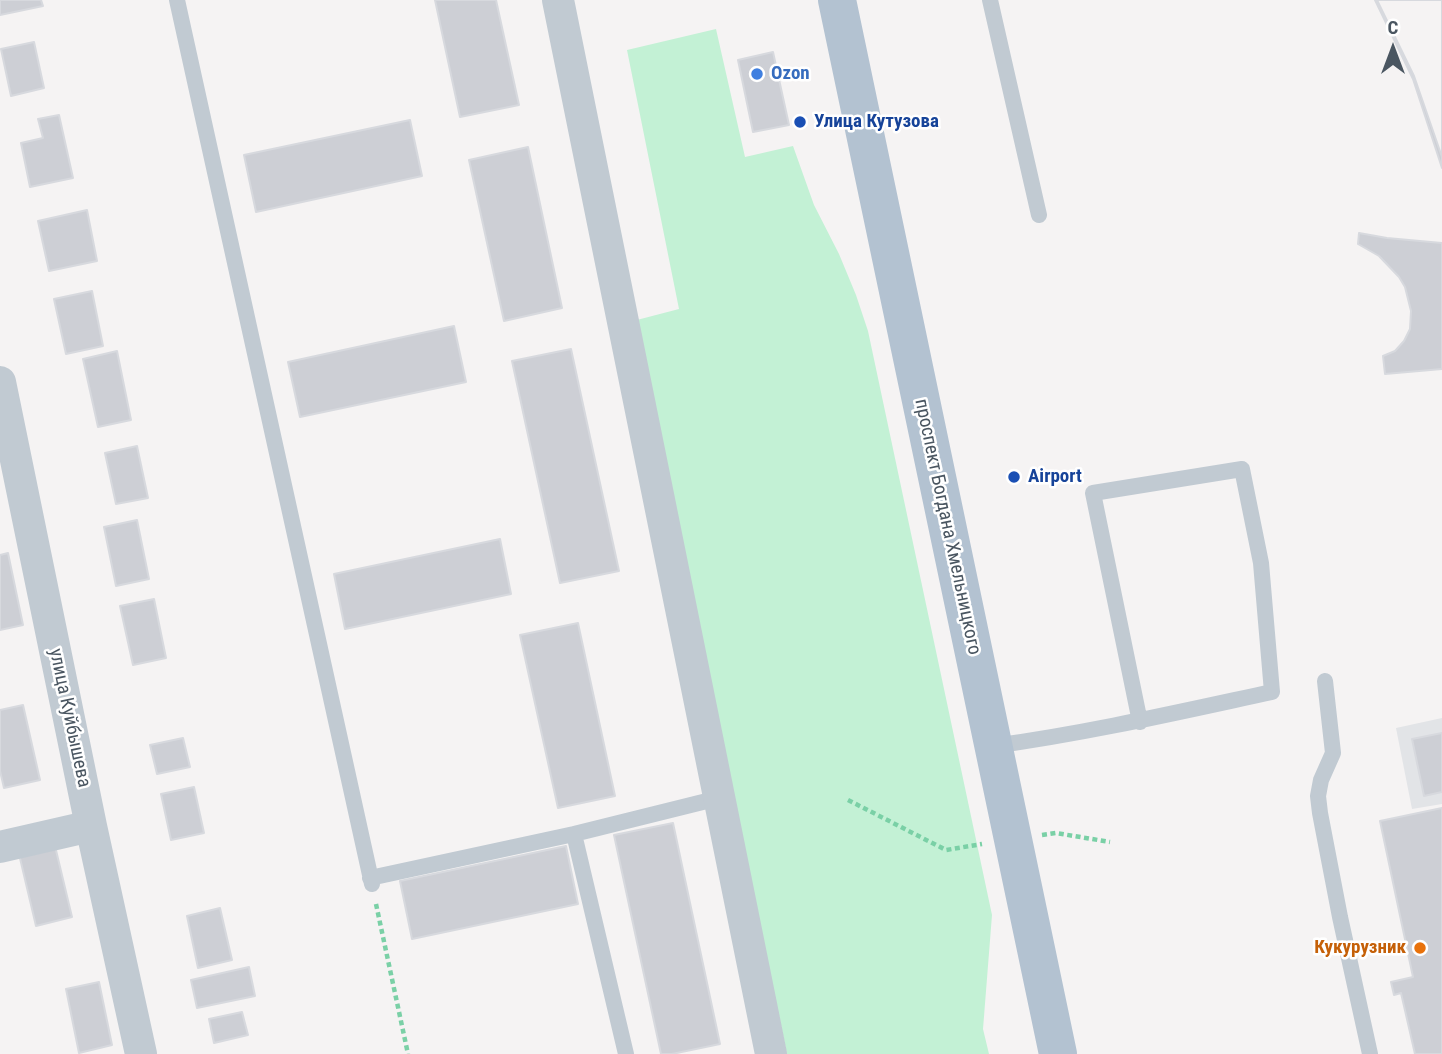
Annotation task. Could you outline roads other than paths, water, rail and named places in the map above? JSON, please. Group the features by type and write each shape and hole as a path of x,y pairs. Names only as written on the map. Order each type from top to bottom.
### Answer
{"main road":[{"name":"проспект Богдана Хмельницкого","path":"837,0 1058,1054"}],"street":[{"path":"558,0 771,1054"},
{"name":"улица Куйбышева","path":"0,382 91,827 141,1054"},
{"path":"0,847 91,827"}],"lane":[{"path":"177,0 371,881 719,798"},
{"path":"990,0 1038,215"},
{"path":"993,746 1073,735 1140,722 1272,692 1261,563 1242,470 1093,493 1140,722"},
{"path":"1325,681 1333,753 1321,780 1318,796 1320,813 1370,1054"},
{"path":"574,834 626,1054"}],"place":[{"name":"Ozon","path":"757,74"},
{"name":"Улица Кутузова","path":"800,122"},
{"name":"Airport","path":"1014,477"},
{"name":"Кукурузник","path":"1420,948"}]}
